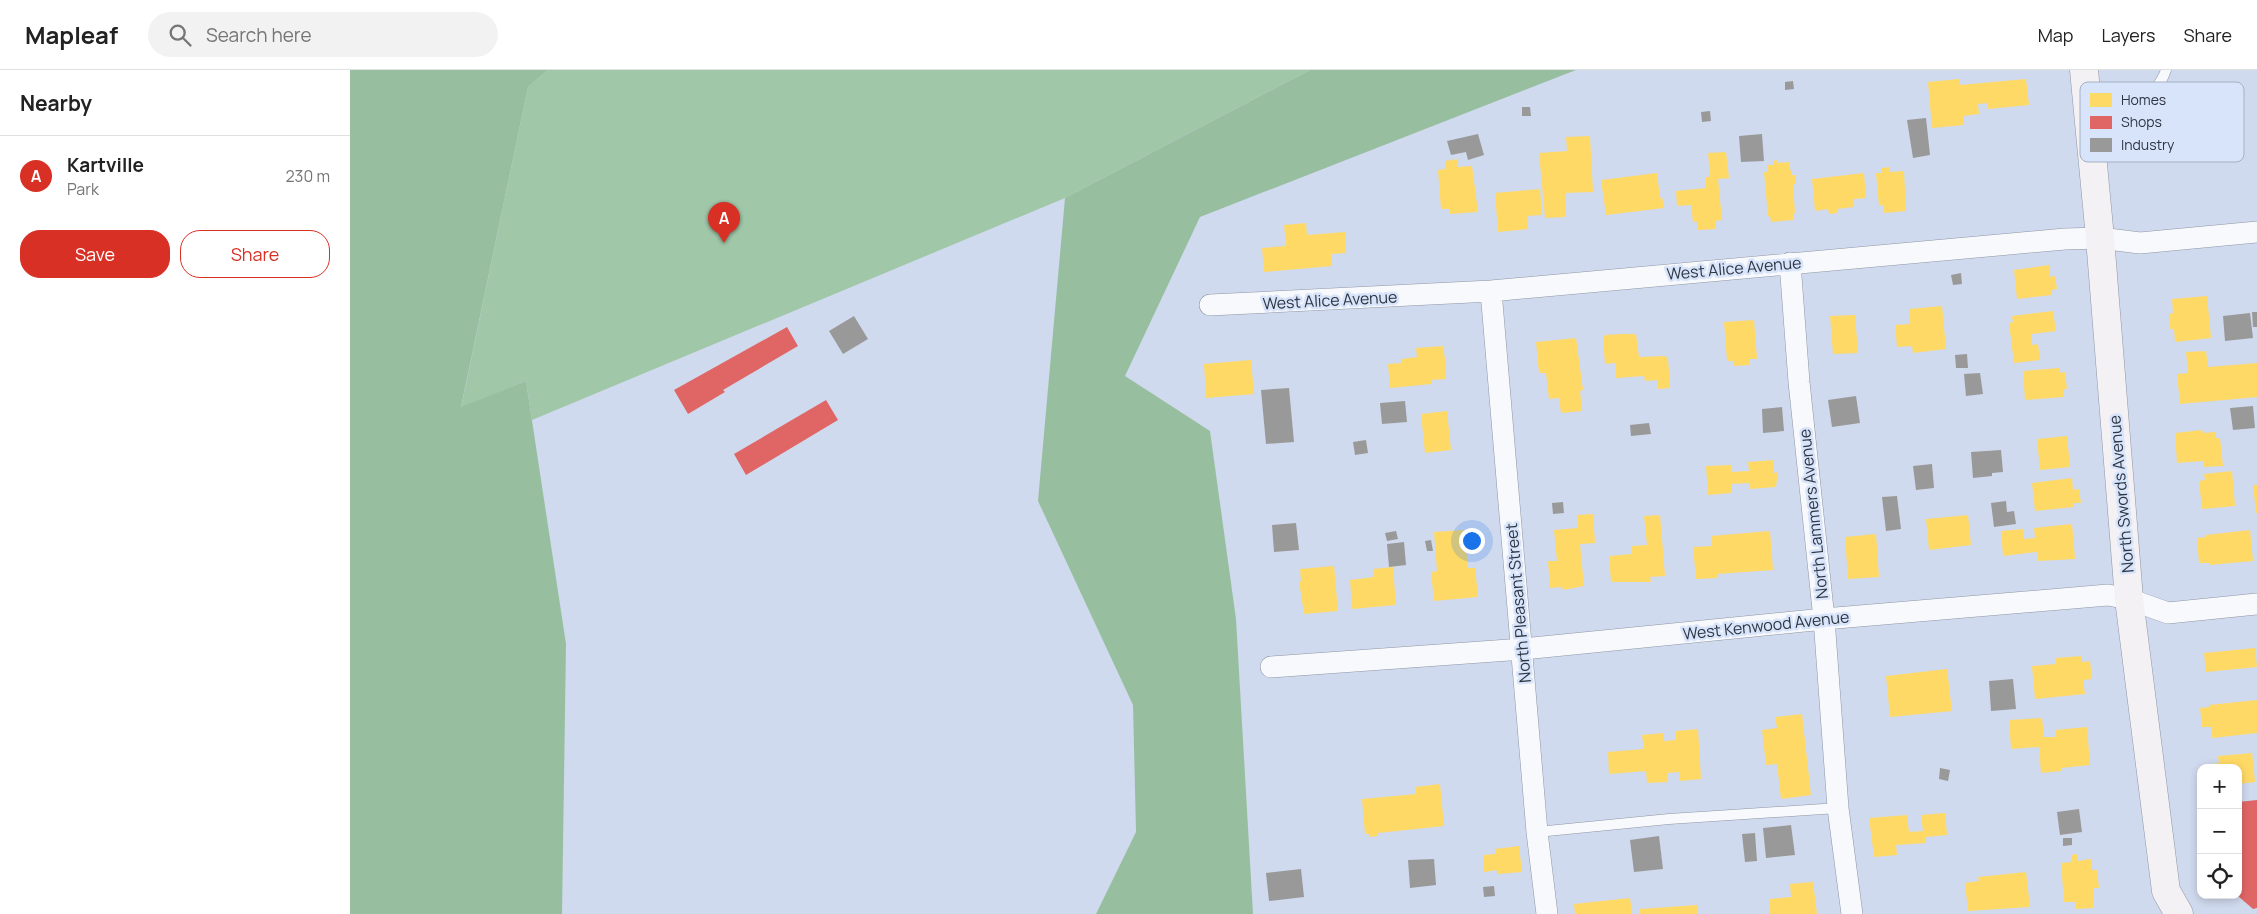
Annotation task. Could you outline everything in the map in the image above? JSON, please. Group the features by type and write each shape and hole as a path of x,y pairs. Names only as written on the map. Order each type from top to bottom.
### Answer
{"street":[{"name":"North Swords Avenue","path":"2093,162 2129,599 2166,891 2179,914"},
{"name":"West Alice Avenue","path":"1210,306 1492,291 2065,239 2100,238 2140,243 2257,232"},
{"name":"North Lammers Avenue","path":"1790,263 1799,382 1824,619 1838,808 1852,914"},
{"name":"North Pleasant Street","path":"1492,291 1523,649 1536,832 1547,914"},
{"name":"West Kenwood Avenue","path":"1271,667 1523,649 1824,619 2108,595 2129,599 2168,613 2257,604"}],"lane":[{"path":"2160,82 2166,70"},
{"path":"1536,832 1669,819 1838,808"}],"green space":[{"path":"350,70 548,70 528,87 461,407 526,381 566,644 562,914 350,914"},
{"path":"548,70 1310,70 1065,198 532,420 526,381 461,408 528,87"},
{"path":"1310,70 1576,70 1200,217 1125,376 1210,431 1236,619 1253,914 1096,914 1136,832 1133,705 1038,501 1065,198"}],"building: Homes":[{"path":"1959,79 1960,85 2026,79 2029,105 1988,109 1988,103 1978,104 1979,114 1963,116 1964,125 1932,128 1928,82"},
{"path":"1590,136 1593,192 1565,193 1566,217 1545,218 1539,153 1567,151 1566,137"},
{"path":"1726,152 1729,178 1718,179 1722,220 1715,221 1716,229 1698,230 1698,222 1693,222 1691,205 1677,206 1676,191 1706,188 1705,177 1710,177 1708,153"},
{"path":"1458,159 1458,167 1472,166 1478,212 1450,214 1450,209 1441,209 1438,170 1445,169 1445,161"},
{"path":"1778,160 1778,163 1789,162 1789,170 1792,170 1792,175 1795,175 1796,184 1793,184 1795,213 1793,213 1793,220 1771,222 1770,216 1768,216 1764,172 1768,172 1767,165 1773,165 1773,161"},
{"path":"1890,167 1890,172 1904,171 1906,211 1884,213 1883,205 1879,206 1876,173 1882,173 1882,168"},
{"path":"1657,173 1660,198 1662,197 1664,208 1606,215 1601,180"},
{"path":"1864,173 1866,198 1853,199 1853,207 1837,209 1837,213 1829,214 1828,209 1815,211 1812,179"},
{"path":"1540,189 1542,215 1527,216 1528,229 1498,232 1495,193"},
{"path":"1306,223 1307,235 1345,232 1346,253 1331,254 1332,266 1264,272 1262,248 1286,246 1284,225"},
{"path":"2049,265 2050,277 2055,276 2057,289 2051,290 2052,295 2017,299 2014,270"},
{"path":"2207,296 2211,338 2175,342 2174,329 2170,329 2169,314 2173,313 2172,299"},
{"path":"1942,306 1946,349 1913,353 1912,346 1897,347 1895,325 1910,324 1909,309"},
{"path":"2053,311 2056,331 2031,334 2032,345 2038,344 2040,360 2014,363 2009,323 2013,322 2012,316"},
{"path":"1855,315 1858,353 1833,354 1830,316"},
{"path":"1754,320 1757,359 1749,359 1750,365 1734,366 1734,361 1727,361 1724,322"},
{"path":"1636,334 1639,357 1664,356 1668,358 1670,388 1658,389 1658,380 1645,381 1644,376 1616,378 1615,363 1605,364 1603,338 1605,335"},
{"path":"1576,338 1583,390 1580,391 1582,411 1561,413 1559,398 1549,399 1546,373 1539,373 1536,342"},
{"path":"1443,346 1446,379 1431,380 1431,384 1390,388 1388,364 1402,363 1402,359 1417,357 1416,348"},
{"path":"2206,351 2208,367 2257,363 2257,397 2180,404 2177,374 2188,373 2186,352"},
{"path":"1251,360 1254,394 1206,398 1204,364"},
{"path":"2059,368 2059,373 2065,372 2067,389 2063,389 2063,397 2025,400 2023,371"},
{"path":"1447,411 1451,450 1425,453 1421,414"},
{"path":"2202,430 2203,433 2215,432 2216,438 2220,438 2223,466 2204,467 2203,461 2177,463 2175,433"},
{"path":"2067,436 2070,467 2040,470 2037,439"},
{"path":"1774,460 1774,473 1778,472 1776,487 1750,489 1750,483 1731,484 1732,493 1708,495 1706,466 1731,465 1731,472 1749,471 1748,462"},
{"path":"2232,471 2235,506 2202,509 2199,481 2205,480 2204,474"},
{"path":"2072,478 2073,490 2079,489 2081,503 2074,503 2074,507 2035,511 2032,483"},
{"path":"2253,485 2257,485 2257,513 2256,513"},
{"path":"1593,514 1595,543 1580,544 1584,586 1563,590 1562,587 1550,588 1548,561 1557,561 1554,530 1578,528 1577,515"},
{"path":"1660,515 1665,576 1650,577 1651,582 1611,582 1609,556 1632,554 1632,546 1647,545 1644,516"},
{"path":"1968,515 1971,545 1929,550 1926,519"},
{"path":"2072,524 2075,559 2038,561 2037,552 2003,556 2001,531 2023,529 2023,539 2035,538 2034,528"},
{"path":"1464,530 1468,568 1475,568 1478,597 1434,601 1431,572 1437,571 1434,532"},
{"path":"2250,530 2253,561 2209,565 2209,563 2199,563 2197,538 2206,537 2206,535"},
{"path":"1770,531 1773,570 1717,574 1717,578 1696,579 1693,547 1712,546 1711,536"},
{"path":"1876,534 1879,577 1848,579 1845,537"},
{"path":"1334,566 1338,611 1304,614 1299,581 1301,581 1300,569"},
{"path":"1393,567 1396,605 1352,609 1350,580 1374,577 1373,569"},
{"path":"2255,648 2257,667 2206,672 2204,653"},
{"path":"2082,656 2082,662 2090,661 2092,679 2083,680 2085,694 2035,699 2032,666 2056,664 2055,658"},
{"path":"1947,669 1952,711 1890,717 1886,676"},
{"path":"2257,700 2257,733 2212,738 2211,727 2202,727 2200,708 2209,707 2209,705"},
{"path":"1802,714 1811,795 1781,799 1777,764 1766,765 1762,730 1777,728 1775,717"},
{"path":"2042,718 2044,737 2056,737 2055,730 2087,727 2090,765 2061,768 2061,771 2041,773 2039,747 2011,749 2009,720"},
{"path":"1698,729 1701,779 1679,781 1679,772 1667,773 1668,782 1647,783 1646,771 1609,774 1608,752 1644,749 1642,735 1664,733 1664,741 1676,740 1676,731"},
{"path":"2252,753 2255,782 2242,784 2242,764 2212,764 2219,763 2218,756"},
{"path":"1440,784 1444,826 1378,833 1378,836 1370,837 1370,834 1365,834 1362,799 1416,794 1415,787"},
{"path":"1945,813 1947,835 1926,837 1926,843 1896,845 1897,855 1874,857 1869,818 1907,815 1909,832 1923,831 1921,815"},
{"path":"1519,846 1522,872 1498,874 1498,870 1484,872 1483,855 1495,854 1495,849"},
{"path":"2077,854 2078,861 2091,859 2092,870 2097,870 2099,888 2094,888 2093,908 2076,909 2076,902 2064,902 2061,863 2072,862 2072,855"},
{"path":"2026,872 2030,907 1968,911 1965,883 1979,881 1978,877"},
{"path":"1813,882 1817,914 1770,914 1769,899 1791,897 1790,884"},
{"path":"1630,898 1632,914 1575,914 1574,904"},
{"path":"1697,905 1698,914 1640,914 1640,909"}],"building: Shops":[{"path":"787,327 798,346 723,390 725,392 688,414 674,390"},
{"path":"826,400 838,420 746,475 734,454"},
{"path":"2257,800 2257,908 2253,909 2241,899 2242,802"}],"building: Industry":[{"path":"1793,81 1794,89 1785,90 1785,82"},
{"path":"1522,107 1530,107 1531,116 1522,116"},
{"path":"1710,111 1711,121 1702,122 1701,112"},
{"path":"1926,118 1930,155 1913,158 1907,120"},
{"path":"1478,134 1484,155 1468,160 1466,152 1451,155 1447,141"},
{"path":"1762,134 1764,161 1741,162 1739,136"},
{"path":"1961,273 1962,284 1953,285 1951,275"},
{"path":"2252,312 2257,312 2257,327 2253,327"},
{"path":"2250,313 2253,338 2225,341 2223,316"},
{"path":"854,316 868,339 843,354 829,331"},
{"path":"1967,354 1968,368 1956,368 1955,355"},
{"path":"1980,373 1983,394 1966,396 1964,374"},
{"path":"1289,388 1294,442 1266,444 1261,390"},
{"path":"1856,396 1860,423 1832,427 1828,400"},
{"path":"1405,401 1407,422 1382,424 1380,403"},
{"path":"2253,406 2255,428 2233,430 2230,408"},
{"path":"1782,407 1784,431 1763,433 1762,409"},
{"path":"1649,423 1651,434 1631,436 1630,425"},
{"path":"1366,440 1368,453 1355,455 1353,442"},
{"path":"2001,450 2003,472 1992,473 1992,476 1973,478 1971,452"},
{"path":"1932,464 1934,488 1916,490 1913,466"},
{"path":"1897,496 1901,529 1886,531 1882,497"},
{"path":"2006,501 2007,512 2014,511 2016,524 1994,527 1991,503"},
{"path":"1563,502 1564,513 1553,514 1552,503"},
{"path":"1296,523 1299,550 1274,552 1272,525"},
{"path":"1396,531 1398,539 1387,541 1385,533"},
{"path":"1431,540 1433,551 1427,551 1425,541"},
{"path":"1404,542 1406,565 1389,567 1387,544"},
{"path":"2013,679 2016,709 1991,711 1989,681"},
{"path":"1940,768 1950,770 1948,781 1939,779"},
{"path":"2079,809 2082,832 2060,835 2057,812"},
{"path":"1791,825 1795,855 1766,858 1763,828"},
{"path":"1755,833 1757,861 1745,862 1742,834"},
{"path":"1659,836 1663,869 1634,872 1630,840"},
{"path":"2063,838 2072,838 2072,845 2063,846"},
{"path":"1434,859 1436,885 1410,888 1408,860"},
{"path":"1301,869 1304,897 1269,901 1266,873"},
{"path":"1494,886 1495,896 1484,897 1483,887"}],"place":[{"name":"Kartville","path":"724,243"}]}
